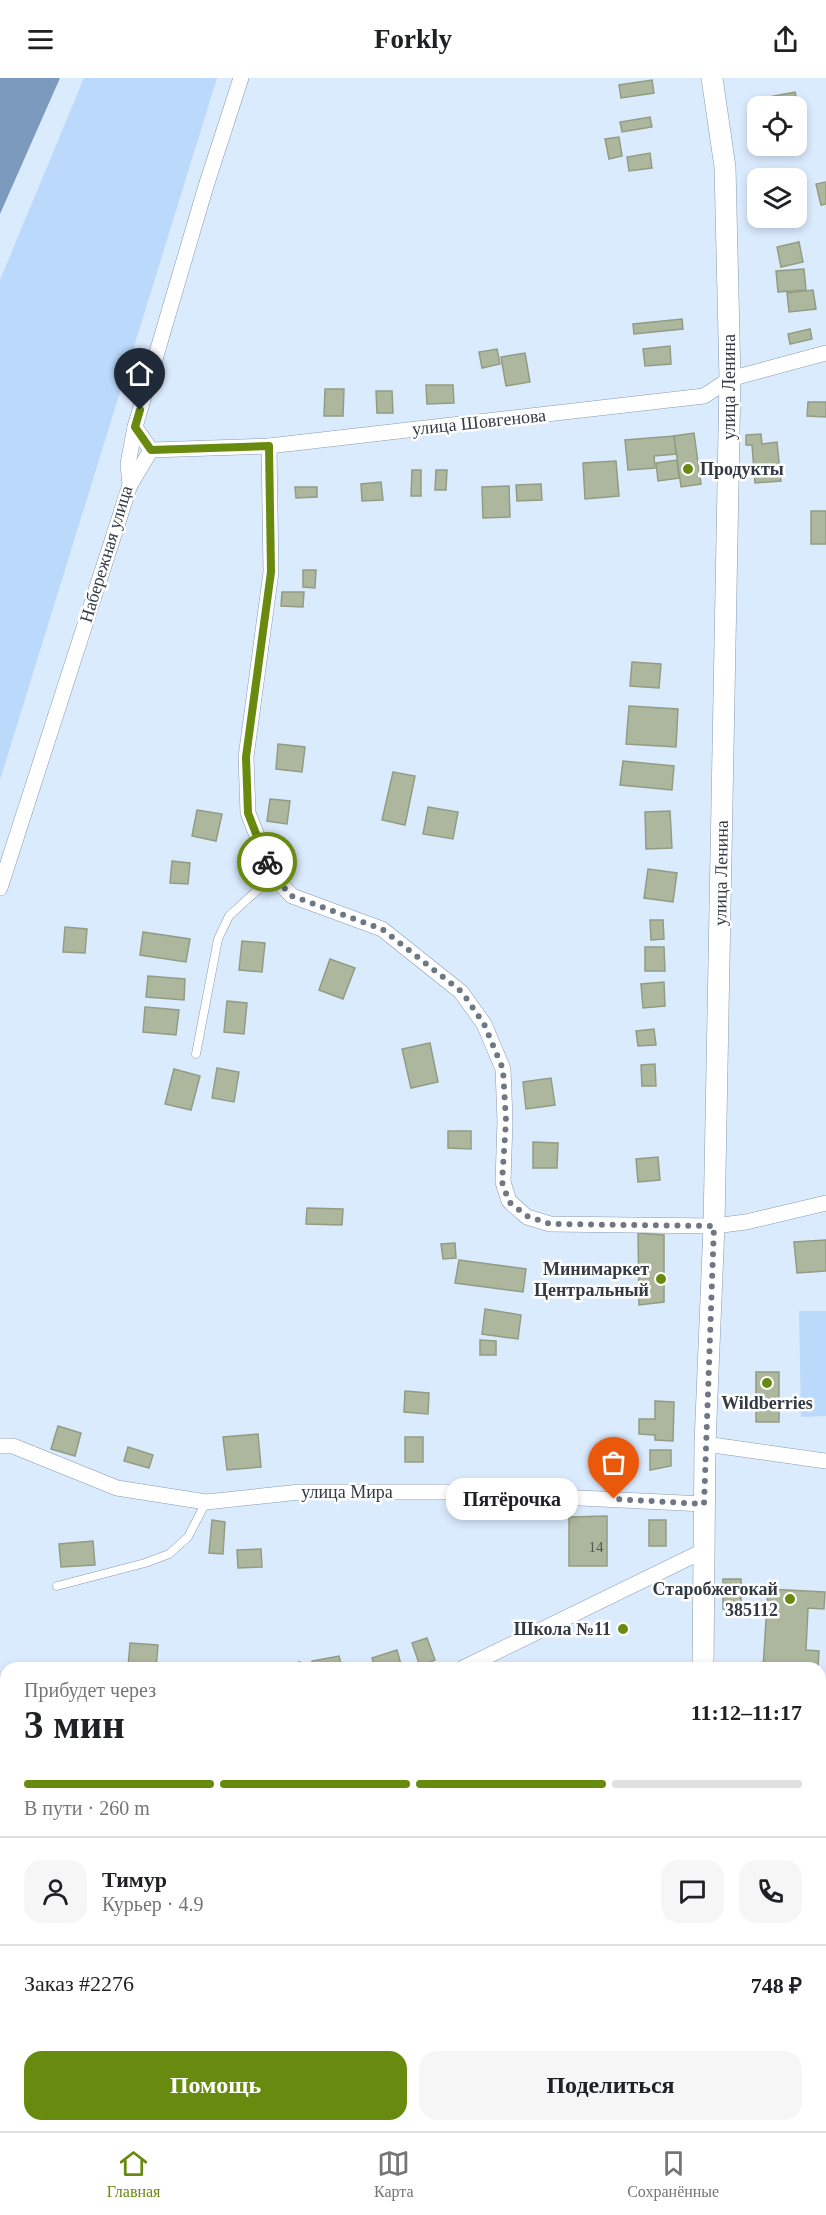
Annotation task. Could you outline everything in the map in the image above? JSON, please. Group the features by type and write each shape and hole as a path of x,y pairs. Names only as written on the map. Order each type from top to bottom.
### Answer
{"street":[{"name":"Набережная улица","path":"0,888 130,485 128,464 135,427 206,186 241,78"},
{"name":"улица Ленина","path":"703,1662 705,1444 714,1226 730,379 724,167 712,78"},
{"name":"улица Шовгенова","path":"151,450 269,446 704,396 730,379 826,352"},
{"path":"130,485 151,450 135,427"},
{"path":"269,446 271,572 246,757 248,813 273,876 292,896 382,929 462,992 484,1024 503,1069 506,1121 502,1182 509,1202 527,1216 550,1224 714,1226 746,1222 826,1203"},
{"path":"705,1444 826,1461"},
{"name":"улица Мира","path":"0,1446 13,1446 117,1488 206,1502 300,1492 457,1492 704,1504"},
{"path":"475,1662 703,1551"}],"lane":[{"path":"196,1054 218,939 229,916 273,876"},
{"path":"57,1586 146,1563 168,1554 188,1537 206,1502"}],"shaded area":[{"path":"0,78 60,78 0,214"},
{"path":"84,78 217,78 0,780 0,280"},
{"path":"799,1311 826,1311 826,1416 801,1417"}],"building":[{"path":"652,80 654,93 621,98 619,85"},
{"path":"795,92 796,96 774,96"},
{"path":"650,117 652,127 622,132 620,122"},
{"path":"619,137 622,156 609,159 605,139"},
{"path":"650,153 652,168 629,171 627,157"},
{"path":"826,182 826,204 821,205 816,184"},
{"path":"799,242 803,262 781,267 777,247"},
{"path":"804,269 806,290 778,292 776,271"},
{"path":"813,290 816,309 789,312 787,293"},
{"path":"682,319 683,329 634,334 633,324"},
{"path":"810,329 812,339 790,344 788,334"},
{"path":"670,346 671,364 645,366 643,349"},
{"path":"497,349 500,364 482,368 479,352"},
{"path":"525,353 530,382 506,386 501,357"},
{"path":"426,385 453,385 454,403 427,404"},
{"path":"325,389 344,389 343,416 324,416"},
{"path":"376,391 392,391 393,413 377,413"},
{"path":"808,402 826,402 826,417 807,416"},
{"name":"Продукты","path":"694,433 701,484 681,487 674,436"},
{"path":"761,434 762,444 777,442 781,481 755,483 752,445 746,445 746,435"},
{"path":"674,436 676,454 654,456 655,468 628,470 625,440"},
{"path":"677,460 679,478 658,481 656,463"},
{"path":"616,461 619,496 585,499 583,463"},
{"path":"412,470 421,470 421,496 411,496"},
{"path":"436,470 447,470 446,490 435,490"},
{"path":"381,482 383,500 362,501 361,484"},
{"path":"541,484 542,500 517,501 516,485"},
{"path":"509,486 510,517 483,518 482,487"},
{"path":"295,487 317,487 317,497 296,498"},
{"path":"811,511 826,511 826,544 811,544"},
{"path":"303,570 316,570 315,588 303,587"},
{"path":"282,592 304,592 303,607 281,606"},
{"path":"632,662 661,664 659,688 630,686"},
{"path":"629,706 678,709 676,747 626,744"},
{"path":"278,744 305,747 302,772 276,769"},
{"path":"623,761 674,766 672,790 620,785"},
{"path":"393,772 415,776 405,825 382,820"},
{"path":"270,799 290,801 287,824 267,821"},
{"path":"428,807 458,812 453,839 423,834"},
{"path":"197,810 222,814 216,841 192,836"},
{"path":"670,811 672,848 646,849 645,812"},
{"path":"172,861 190,863 188,884 170,883"},
{"path":"648,869 677,873 673,902 644,898"},
{"path":"650,920 663,920 664,939 651,940"},
{"path":"65,927 87,929 85,953 63,952"},
{"path":"143,932 190,939 186,962 140,955"},
{"path":"242,941 265,943 262,972 239,970"},
{"path":"645,947 664,947 665,971 645,971"},
{"path":"330,959 355,968 343,999 319,990"},
{"path":"148,976 185,979 184,1000 146,997"},
{"path":"664,982 665,1006 643,1008 641,984"},
{"path":"227,1001 247,1003 244,1034 224,1032"},
{"path":"145,1007 179,1010 176,1035 143,1032"},
{"path":"654,1029 656,1045 638,1046 636,1031"},
{"path":"430,1043 438,1082 411,1088 402,1049"},
{"path":"655,1064 656,1086 642,1086 641,1065"},
{"path":"217,1068 239,1072 234,1102 212,1098"},
{"path":"174,1069 200,1076 191,1110 165,1104"},
{"path":"551,1078 555,1105 526,1109 523,1082"},
{"path":"448,1131 471,1131 471,1149 448,1148"},
{"path":"533,1142 558,1143 557,1168 533,1168"},
{"path":"658,1157 660,1180 638,1182 636,1159"},
{"path":"307,1208 343,1209 342,1225 306,1224"},
{"path":"638,1233 664,1235 664,1302 639,1305"},
{"path":"826,1240 826,1271 797,1273 794,1242"},
{"path":"455,1243 456,1258 443,1259 441,1244"},
{"path":"459,1260 526,1269 523,1292 455,1283"},
{"path":"485,1309 521,1315 518,1339 482,1334"},
{"path":"480,1340 496,1341 496,1355 480,1355"},
{"path":"756,1372 779,1372 779,1422 756,1422"},
{"path":"405,1391 429,1393 428,1414 404,1412"},
{"path":"655,1401 674,1402 673,1441 655,1440 655,1435 639,1434 639,1419 655,1419"},
{"path":"58,1426 81,1433 75,1456 51,1449"},
{"path":"258,1434 261,1467 227,1470 223,1437"},
{"path":"405,1437 423,1437 423,1462 405,1462"},
{"path":"128,1447 153,1455 149,1468 124,1461"},
{"path":"650,1450 671,1450 671,1466 650,1470"},
{"path":"607,1516 607,1566 569,1566 569,1517"},
{"path":"212,1520 225,1522 223,1554 209,1553"},
{"path":"649,1520 666,1520 666,1546 649,1546"},
{"path":"93,1541 95,1565 61,1567 59,1544"},
{"path":"261,1549 262,1567 238,1568 237,1550"},
{"path":"723,1579 741,1579 741,1609 723,1609"},
{"path":"768,1589 825,1592 824,1609 808,1608 806,1650 819,1651 818,1662 763,1662"},
{"path":"427,1638 435,1660 419,1662 412,1643"},
{"path":"130,1643 158,1645 157,1662 128,1662"},
{"path":"397,1650 400,1662 373,1662 372,1658"},
{"path":"339,1656 340,1662 312,1662"}],"way so far":[{"path":"267,862 273,876 292,896 382,929 462,992 484,1024 503,1069 506,1121 502,1182 509,1202 527,1216 550,1224 714,1226 704,1504 614,1499"}],"place":[{"name":"Продукты","path":"688,469"},
{"name":"Минимаркет Центральный","path":"661,1279"},
{"name":"Wildberries","path":"767,1383"},
{"name":"Пятёрочка","path":"614,1499"},
{"name":"Старобжегокай 385112","path":"790,1599"},
{"name":"Школа №11","path":"623,1629"}],"route":[{"path":"140,410 135,427 151,450 269,446 271,572 246,757 248,813 267,862"}]}
